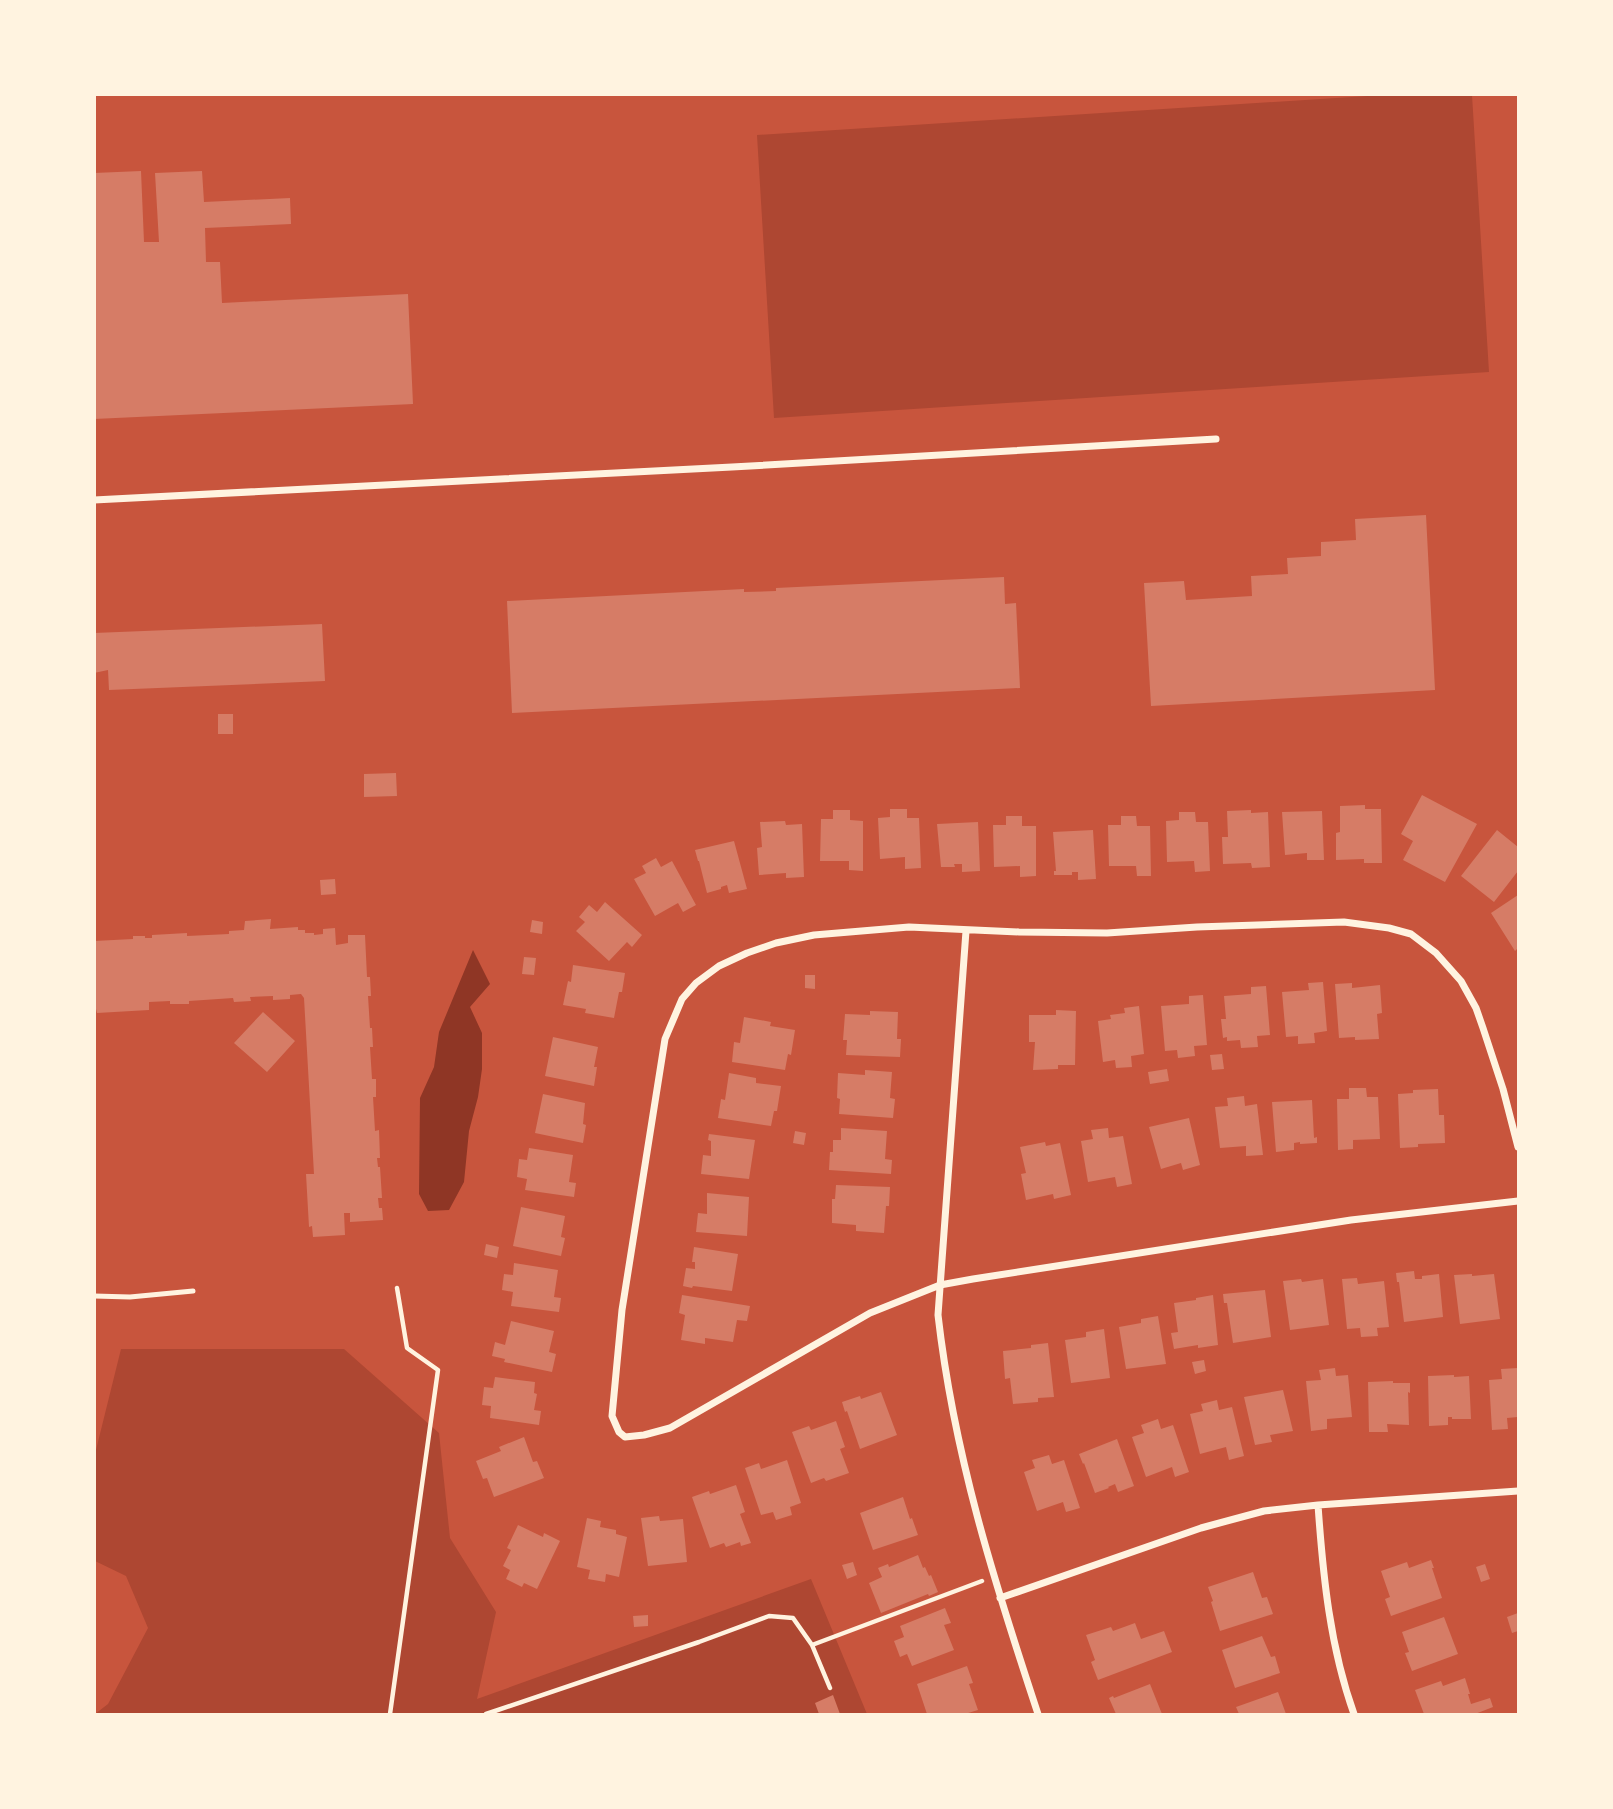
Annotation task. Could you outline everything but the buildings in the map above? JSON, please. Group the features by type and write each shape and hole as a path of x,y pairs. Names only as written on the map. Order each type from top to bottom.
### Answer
{"street":[{"path":"94,500 722,468 1216,439"},
{"path":"1518,1147 1503,1089 1476,1008 1461,981 1436,953 1411,934 1344,922 1107,933 966,931 909,927 814,935 776,943 719,966 696,983 682,999 666,1039 622,1310 612,1416 619,1432 625,1437 670,1429 870,1313 940,1285 1351,1220 1518,1201"},
{"path":"966,931 938,1315 954,1419 980,1530 1038,1714"},
{"path":"1000,1598 1241,1516 1283,1508 1518,1491"},
{"path":"1318,1505 1334,1646 1353,1714"}],"lane":[{"path":"94,1296 130,1297 193,1291"}],"path":[{"path":"390,1714 438,1370 407,1348 397,1288"},
{"path":"812,1645 994,1577"},
{"path":"486,1714 769,1616 793,1618 812,1645 830,1688"}],"shaded area":[{"path":"1383,95 1472,95 1489,372 774,418 757,135"},
{"path":"473,950 490,984 470,1007 482,1033 482,1069 469,1131 464,1182 449,1210 428,1211 419,1194 420,1098 434,1067 439,1032"},
{"path":"121,1349 344,1349 439,1433 450,1538 496,1612 477,1699 811,1579 867,1714 95,1714 108,1704 148,1628 126,1576 95,1561 95,1454"}]}
